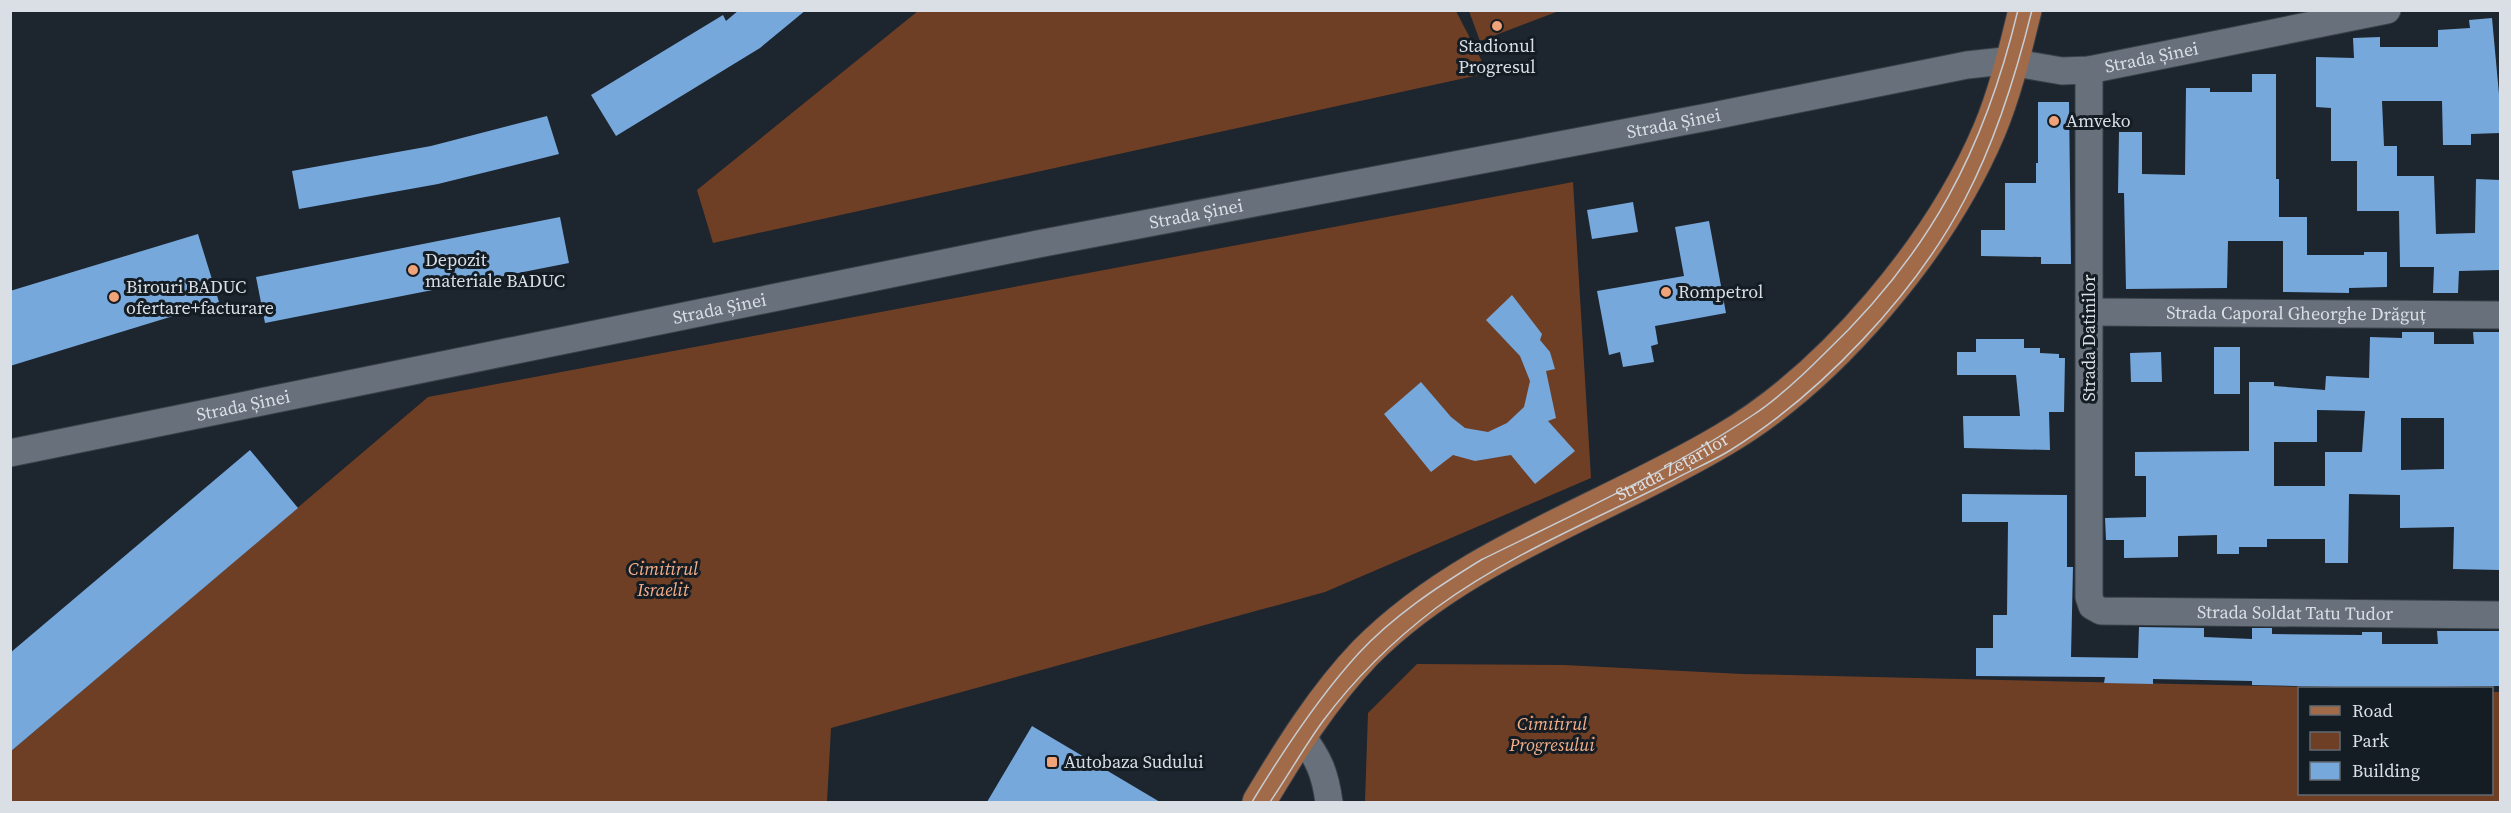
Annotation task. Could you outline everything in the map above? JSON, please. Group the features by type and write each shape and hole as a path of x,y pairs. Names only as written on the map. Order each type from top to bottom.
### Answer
{"main road":[{"name":"Strada Zețarilor","path":"1259,802 1322,705 1364,654 1413,611 1484,564 1725,440 1771,408 1815,369 1864,320 1904,275 1934,232 1966,179 1989,130 2012,62 2025,10"}],"street":[{"name":"Strada Șinei","path":"10,453 1038,244 1745,110 1967,65 2012,62 2047,69 2089,70 2387,10"},
{"name":"Strada Datinilor","path":"2089,70 2089,597 2092,606"},
{"name":"Strada Caporal Gheorghe Drăguț","path":"2090,312 2500,315"},
{"name":"Strada Soldat Tatu Tudor","path":"2092,606 2101,611 2500,615"},
{"path":"1301,735 1319,761 1326,781 1329,802"}],"green space":[{"path":"918,11 1456,11 1488,73 713,243 697,190"},
{"name":"Stadionul Progresul","path":"1469,11 1559,11 1480,41"},
{"name":"Cimitirul Israelit","path":"1573,182 1591,478 1325,592 831,728 827,802 11,802 10,752 428,397"},
{"name":"Cimitirul Progresului","path":"1417,664 1564,665 1742,674 2308,687 2298,687 2298,795 2493,795 2493,692 2500,692 2500,802 1365,802 1368,713"}],"building":[{"path":"739,10 806,10 760,48 616,136 591,95 723,15 726,21"},
{"path":"2492,18 2500,105 2500,133 2471,134 2471,145 2443,145 2442,101 2382,101 2384,146 2397,146 2397,176 2434,176 2436,234 2475,233 2476,179 2500,180 2500,270 2459,271 2458,293 2433,293 2434,267 2400,267 2399,211 2357,211 2357,161 2331,161 2331,108 2316,107 2316,57 2354,58 2353,38 2380,37 2380,47 2438,47 2438,30 2470,28 2469,20"},
{"path":"2252,74 2276,74 2276,179 2279,179 2279,217 2307,217 2307,255 2364,255 2364,252 2387,252 2387,287 2349,288 2349,293 2283,292 2283,241 2228,241 2227,288 2126,289 2124,193 2118,193 2119,132 2142,132 2142,174 2185,175 2186,88 2210,88 2210,92 2252,92"},
{"path":"2038,102 2069,102 2071,264 2041,264 2041,257 1981,256 1981,230 2005,230 2005,183 2036,183"},
{"path":"547,116 559,154 438,184 299,209 292,171 431,146"},
{"path":"1633,202 1638,232 1592,239 1587,210"},
{"name":"Depozit materiale BADUC","path":"560,217 569,263 265,323 256,277"},
{"path":"1709,221 1726,313 1655,326 1658,344 1651,346 1654,362 1623,367 1620,352 1609,355 1597,291 1684,276 1675,227"},
{"name":"Birouri BADUC ofertare+facturare","path":"198,234 219,302 10,366 10,291"},
{"path":"1512,295 1542,334 1540,340 1550,352 1555,369 1546,371 1556,418 1548,421 1575,451 1535,484 1511,455 1475,461 1453,455 1431,472 1384,414 1421,382 1451,417 1465,428 1488,432 1507,423 1524,407 1530,381 1520,356 1486,320"},
{"path":"2402,332 2434,332 2434,344 2474,344 2473,332 2500,332 2500,570 2453,569 2454,527 2400,528 2400,495 2349,494 2348,563 2325,563 2325,539 2267,539 2267,547 2239,547 2239,554 2217,554 2217,535 2178,536 2178,557 2124,558 2124,540 2106,540 2105,518 2146,517 2146,476 2135,476 2135,452 2249,451 2249,382 2274,382 2274,386 2325,390 2326,376 2369,378 2370,337 2402,338","holes":["2317,410 2365,411 2362,452 2325,452 2325,486 2274,486 2274,442 2317,442","2401,418 2444,418 2444,469 2401,470"]},
{"path":"1976,339 2024,339 2024,348 2040,348 2040,353 2059,354 2059,358 2065,358 2064,412 2049,412 2050,450 1964,448 1963,416 2020,416 2016,375 1957,375 1957,352 1976,352"},
{"path":"2214,347 2240,347 2240,394 2214,394"},
{"path":"2161,352 2162,382 2131,382 2130,353"},
{"path":"250,450 298,508 10,752 10,653"},
{"path":"1962,494 2067,495 2067,567 2073,567 2071,657 2138,658 2139,627 2204,628 2204,637 2252,639 2252,628 2272,628 2272,634 2362,635 2362,632 2382,632 2382,644 2438,644 2437,631 2500,631 2500,686 2335,687 2252,685 2252,681 2153,679 2153,684 2104,683 2105,677 1976,676 1976,648 1993,648 1993,615 2007,615 2008,522 1962,522"},
{"name":"Autobaza Sudului","path":"1032,726 1160,802 987,802"}],"tram line":[{"path":"1252,802 1288,745 1328,689 1358,654 1401,615 1481,560 1654,474 1721,436 1772,401 1799,378 1862,315 1895,277 1923,238 1970,154 1988,109 2018,10"},
{"path":"1270,802 1335,705 1390,646 1436,608 1492,571 1729,451 1764,428 1798,401 1863,340 1920,271 1965,199 2004,107 2032,10"}],"place":[{"name":"Stadionul Progresul","path":"1497,26"},
{"name":"Amveko","path":"2054,121"},
{"name":"Depozit materiale BADUC","path":"413,270"},
{"name":"Rompetrol","path":"1666,292"},
{"name":"Birouri BADUC ofertare+facturare","path":"114,297"},
{"name":"Autobaza Sudului","path":"1052,762"}]}
